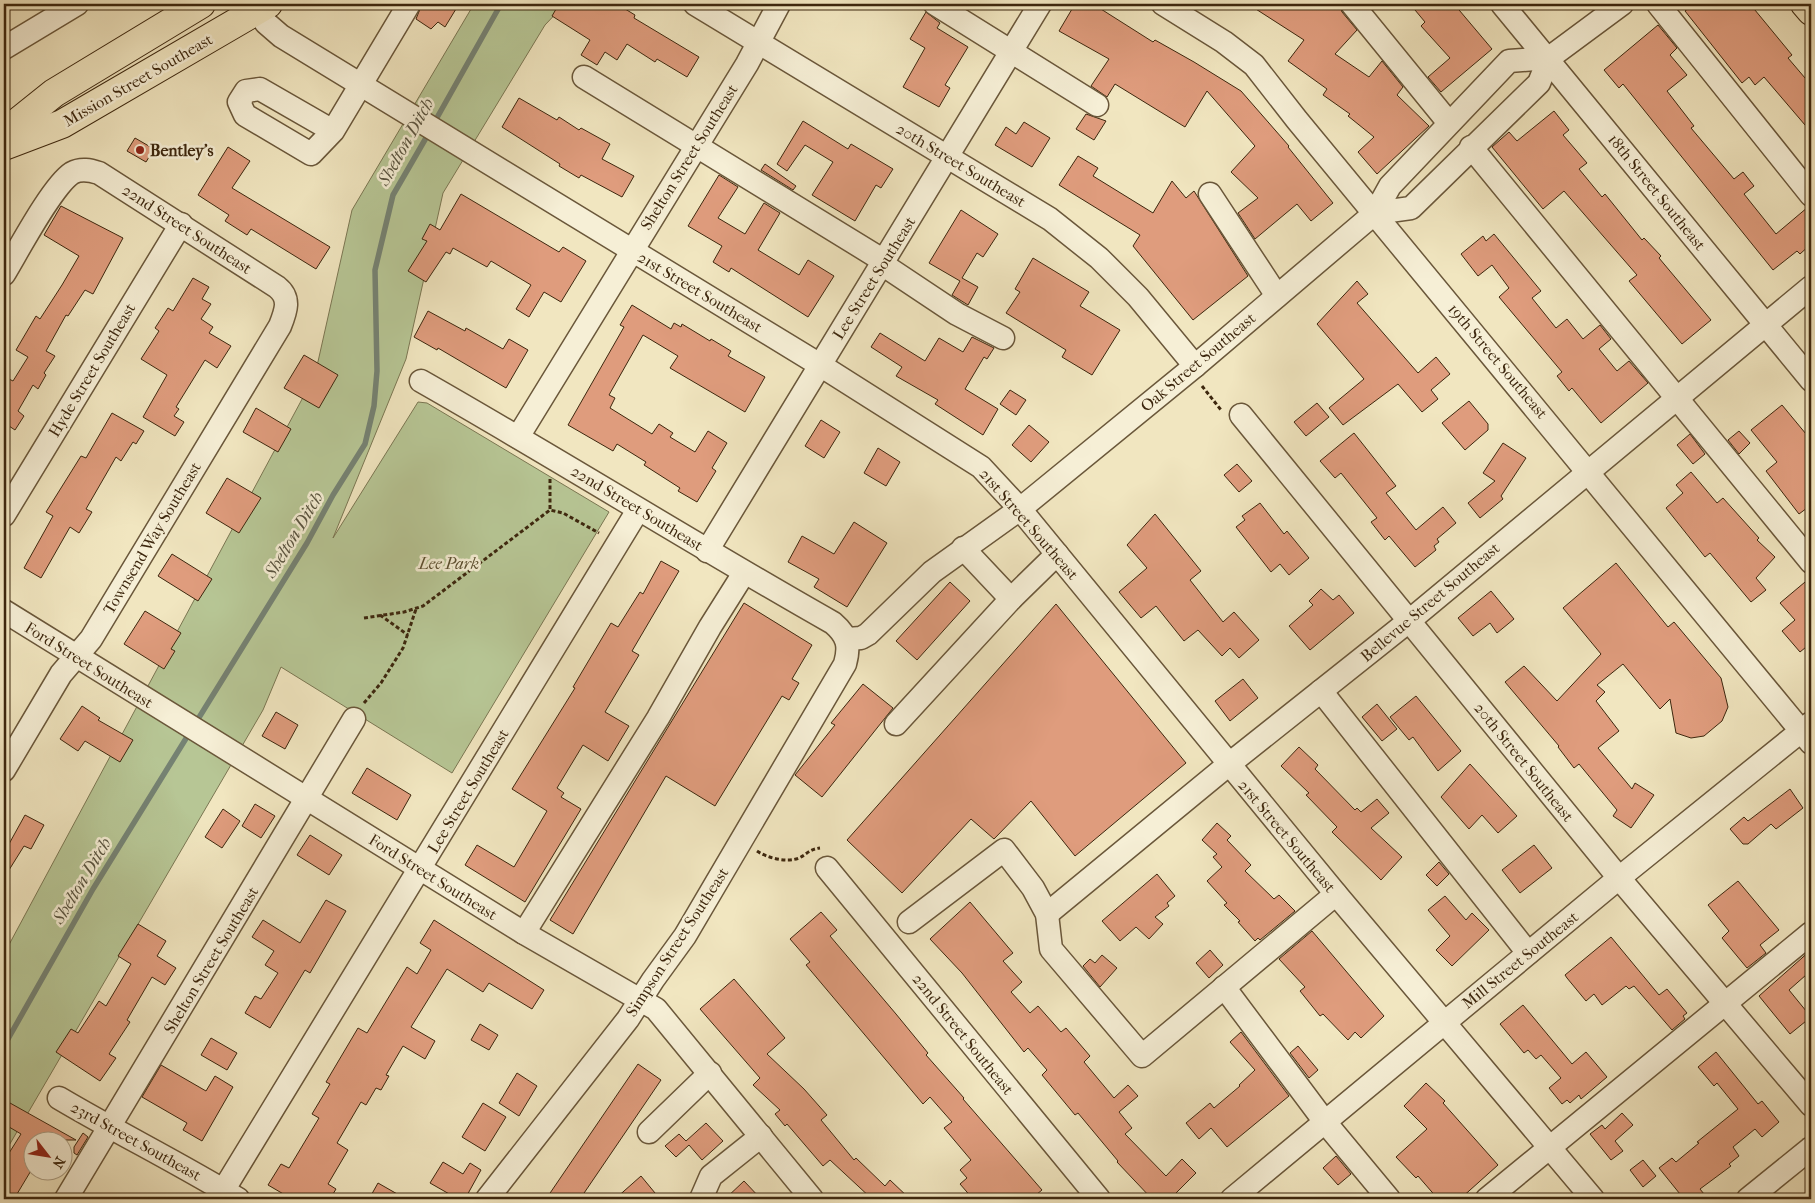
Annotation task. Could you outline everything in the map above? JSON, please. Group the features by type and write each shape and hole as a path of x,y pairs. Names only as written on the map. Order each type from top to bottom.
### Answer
{"main road":[{"path":"1805,4 1811,11"},
{"name":"Mission Street Southeast","path":"4,133 54,94 192,6"},
{"name":"Mission Street Southeast","path":"4,146 62,124 259,6"}],"street":[{"path":"4,48 77,4"},
{"path":"333,131 408,4"},
{"name":"20th Street Southeast","path":"695,4 1050,219 1099,258 1138,297 1195,366"},
{"name":"Shelton Street Southeast","path":"518,437 759,42 778,4"},
{"path":"935,4 1097,105"},
{"name":"Lee Street Southeast","path":"707,551 1040,4"},
{"name":"19th Street Southeast","path":"1163,4 1224,42 1254,65 1588,471 1808,732"},
{"path":"1352,4 1449,123"},
{"name":"18th Street Southeast","path":"1502,4 1811,380"},
{"path":"1375,213 1411,208 1471,147 1539,83 1548,58 1622,4"},
{"path":"1658,4 1811,195"},
{"name":"21st Street Southeast","path":"259,6 266,22 280,36 414,120 820,365 981,467 1020,509 1228,765 1593,1199"},
{"name":"Oak Street Southeast","path":"847,639 861,638 868,634 904,598 963,548 1020,509 1195,366 1375,213 1390,186 1509,60 1548,58"},
{"path":"584,78 883,262 957,314 1003,338"},
{"path":"1471,147 1678,397 1811,562"},
{"name":"22nd Street Southeast","path":"4,274 57,188 72,173 78,170 99,173 277,287 284,292 287,300"},
{"path":"1210,194 1277,296"},
{"name":"Hyde Street Southeast","path":"4,515 180,224"},
{"name":"Bellevue Street Southeast","path":"1048,914 1228,765 1409,621 1811,287"},
{"name":"Townsend Way Southeast","path":"4,770 61,674 91,639 280,326 286,313 287,300"},
{"name":"22nd Street Southeast","path":"422,382 518,437 744,573 833,623 844,632 847,639"},
{"name":"20th Street Southeast","path":"1241,415 1619,878 1811,1105"},
{"name":"Lee Street Southeast","path":"227,1196 420,869 638,510"},
{"path":"963,548 1011,599"},
{"path":"896,724 1011,599 1056,554"},
{"path":"524,933 744,573"},
{"name":"Ford Street Southeast","path":"4,611 157,708 524,933 656,1009 667,1020 812,1199"},
{"name":"Simpson Street Southeast","path":"487,1199 628,1020 693,924 844,664 848,652 847,639"},
{"path":"1321,691 1528,954"},
{"name":"Shelton Street Southeast","path":"66,1199 308,799 354,719"},
{"name":"Mill Street Southeast","path":"1232,1199 1619,878 1808,732"},
{"path":"909,922 1004,850 1033,888 1048,914 1051,949 1142,1056 1336,894"},
{"name":"22nd Street Southeast","path":"827,868 1099,1199"},
{"path":"1487,1199 1811,933"},
{"path":"1224,987 1325,1122 1390,1199"},
{"path":"649,1132 710,1073"},
{"name":"23rd Street Southeast","path":"59,1098 109,1127 140,1141 227,1196"},
{"path":"701,1199 710,1176 761,1136"},
{"path":"1748,1199 1811,1148"}],"path":[{"path":"1195,366 1197,379 1226,416 1231,418 1241,415"},
{"path":"550,474 550,510"},
{"path":"364,618 416,609 550,510 563,513 599,533"},
{"path":"354,719 381,683 403,648 416,609"},
{"path":"379,614 408,635"},
{"path":"742,841 760,854 773,858 795,859 810,850 829,849 835,855 827,868"}],"green space":[{"name":"Lee Park","path":"474,4 565,4 545,25 443,193 406,359 333,538 418,402 427,403 609,512 452,773 281,667 263,710 4,1154 4,954 315,375 352,210"}],"building":[{"path":"422,4 459,4 445,27 438,22 431,29 416,19"},
{"path":"559,4 617,4 635,15 634,18 699,57 687,77 657,59 655,62 627,44 617,60 605,52 597,65 581,55 590,40 552,16"},
{"path":"1075,4 1093,4 1153,42 1155,40 1241,91 1289,146 1333,203 1311,221 1297,204 1255,239 1238,213 1258,198 1231,172 1255,146 1207,91 1185,127 1115,84 1107,97 1091,86 1109,59 1059,31"},
{"path":"1248,4 1339,4 1342,12 1357,30 1335,54 1369,77 1382,61 1403,87 1397,95 1429,126 1377,174 1358,152 1374,137 1348,116 1350,114 1323,95 1327,89 1288,61 1304,40"},
{"path":"1410,4 1454,4 1492,49 1441,92 1428,77 1450,58 1421,26 1425,22"},
{"path":"1694,4 1750,4 1792,55 1788,58 1811,85 1811,132 1764,77 1755,85 1749,77 1742,83 1685,11"},
{"path":"926,12 940,23 937,28 968,47 945,85 950,88 939,107 903,87 925,48 910,39"},
{"path":"1658,25 1677,48 1670,55 1687,75 1667,91 1694,126 1691,128 1734,179 1743,172 1754,186 1744,194 1776,234 1808,207 1811,208 1811,244 1800,254 1797,251 1773,270 1623,84 1619,88 1604,70"},
{"path":"519,98 557,120 559,117 579,130 581,128 610,144 602,159 634,176 622,197 581,175 579,178 502,127"},
{"path":"1554,111 1569,130 1563,135 1587,163 1579,169 1602,197 1605,194 1642,240 1644,238 1661,256 1659,258 1711,320 1682,344 1629,281 1637,275 1564,191 1543,209 1492,147 1509,132 1517,141"},
{"path":"1086,114 1106,121 1094,140 1076,129"},
{"path":"803,121 848,149 851,144 893,169 881,188 876,185 855,221 812,195 833,162 805,145 787,171 777,164"},
{"path":"1024,122 1050,138 1032,167 995,145 1006,127 1016,134"},
{"name":"Bentley's","path":"135,138 154,149 146,162 127,151"},
{"path":"228,147 250,161 232,188 330,247 316,269 251,229 247,235 225,221 229,215 198,195"},
{"path":"1078,156 1098,168 1093,176 1153,213 1172,181 1186,198 1194,191 1248,276 1193,320 1133,246 1140,235 1059,185"},
{"path":"765,164 796,186 793,190 761,170"},
{"path":"719,175 738,187 718,218 745,234 764,203 780,213 758,250 799,275 808,260 834,276 808,317 731,268 729,272 713,262 722,246 688,226"},
{"path":"461,194 559,252 563,247 586,261 561,302 544,292 529,317 516,309 531,285 491,261 487,267 453,248 450,254 446,252 426,282 408,271 427,241 422,239 430,224 440,230"},
{"path":"61,206 123,238 93,294 85,290 68,316 66,315 46,351 55,356 44,373 46,375 38,389 33,385 18,411 24,416 15,430 9,426 4,436 4,388 9,379 13,381 28,357 16,350 36,316 40,319 79,256 44,235"},
{"path":"961,210 998,234 983,257 977,253 962,278 978,287 968,305 952,295 960,281 929,263"},
{"path":"1494,234 1541,291 1532,298 1556,328 1567,319 1583,339 1600,325 1611,339 1599,349 1617,371 1629,361 1648,383 1601,423 1572,388 1569,391 1557,376 1562,372 1499,297 1509,288 1492,265 1478,276 1461,254 1483,236 1486,241"},
{"path":"1033,258 1089,292 1080,306 1120,330 1092,375 1062,357 1066,350 1006,313 1020,292 1015,289"},
{"path":"193,278 209,287 202,299 211,304 201,319 213,327 209,333 231,346 217,368 205,360 176,407 179,409 174,416 184,422 175,436 143,417 167,375 141,359 159,331 155,328 168,308 173,311"},
{"path":"1357,281 1368,294 1357,303 1418,373 1436,357 1450,374 1431,390 1438,399 1422,412 1398,384 1343,425 1329,408 1364,379 1317,324"},
{"path":"632,305 671,329 674,323 681,327 682,324 710,341 711,339 731,351 728,356 765,377 745,412 670,368 678,356 643,335 609,395 615,398 610,408 652,434 659,424 673,433 670,437 695,452 708,431 727,443 712,468 716,471 697,502 678,491 680,488 644,465 646,462 617,444 613,451 568,425 624,327 620,325"},
{"path":"428,311 465,331 466,328 503,349 509,339 528,350 506,388 438,348 437,350 414,337"},
{"path":"880,333 925,361 939,338 963,352 972,337 994,348 987,359 984,357 965,389 998,409 983,435 935,404 938,400 896,376 902,367 871,347"},
{"path":"304,355 338,375 319,408 284,388"},
{"path":"1010,390 1026,400 1016,415 1000,404"},
{"path":"1469,401 1488,424 1488,430 1465,450 1442,423"},
{"path":"1317,403 1329,417 1306,436 1294,422"},
{"path":"1782,405 1811,440 1811,505 1799,514 1766,471 1777,462 1751,430"},
{"path":"256,408 291,429 278,452 243,432"},
{"path":"112,413 144,431 136,444 133,442 121,461 116,457 86,509 92,512 79,533 70,527 41,578 24,568 53,516 46,512 81,456 86,458"},
{"path":"821,420 840,432 824,458 805,446"},
{"path":"1029,425 1049,442 1031,462 1012,445"},
{"path":"1739,431 1750,443 1739,454 1728,440"},
{"path":"1354,433 1396,486 1386,493 1416,530 1443,507 1456,523 1437,539 1439,542 1434,546 1436,550 1415,567 1389,536 1385,540 1371,522 1377,518 1341,473 1335,478 1320,461"},
{"path":"1690,434 1705,454 1693,464 1677,445"},
{"path":"1503,443 1526,458 1501,496 1503,499 1480,518 1468,503 1495,481 1483,473"},
{"path":"878,448 900,462 886,486 864,473"},
{"path":"1237,464 1252,481 1239,492 1224,475"},
{"path":"1691,472 1717,503 1723,498 1759,538 1757,540 1775,557 1756,578 1766,590 1751,602 1710,553 1705,557 1666,508 1683,493 1676,485"},
{"path":"227,478 261,498 239,533 206,513"},
{"path":"1260,503 1284,534 1287,531 1309,558 1289,575 1280,564 1271,572 1236,527 1245,520 1242,516"},
{"path":"1155,514 1201,571 1190,580 1223,622 1234,612 1259,640 1239,658 1230,648 1222,656 1198,630 1184,641 1156,606 1141,618 1119,592 1147,568 1127,545"},
{"path":"854,522 887,543 847,607 814,587 819,579 788,562 802,536 834,554"},
{"path":"172,554 212,579 198,601 158,576"},
{"path":"661,561 679,571 632,651 639,655 605,712 629,726 608,761 583,745 557,788 564,793 561,797 581,809 525,902 465,865 477,845 514,867 547,811 512,789 575,688 573,687 611,623 618,627 640,592 643,594"},
{"path":"1616,563 1668,627 1674,622 1721,678 1728,707 1722,721 1704,736 1691,738 1676,733 1670,699 1660,709 1623,664 1597,685 1605,692 1596,701 1619,731 1598,748 1632,789 1635,783 1654,795 1631,828 1613,816 1617,810 1579,764 1574,768 1559,746 1505,682 1524,666 1557,701 1601,654 1563,608"},
{"path":"1811,577 1811,643 1800,652 1782,631 1795,620 1780,603"},
{"path":"950,582 970,601 917,660 896,641"},
{"path":"1321,589 1333,600 1339,595 1354,613 1310,650 1289,626 1313,605 1309,601"},
{"path":"1491,591 1514,619 1497,633 1490,623 1473,636 1458,618"},
{"path":"744,603 812,645 792,679 799,683 789,700 782,696 715,806 666,776 573,934 550,920"},
{"path":"1056,604 1186,763 1075,856 1031,801 994,839 971,819 902,893 847,840"},
{"path":"145,611 181,633 171,649 175,651 164,669 124,644"},
{"path":"1243,679 1258,698 1230,721 1215,701"},
{"path":"863,684 893,708 822,797 795,775 835,725 831,723"},
{"path":"1416,696 1461,751 1438,771 1413,737 1409,740 1390,717"},
{"path":"1377,704 1397,729 1382,741 1362,717"},
{"path":"82,706 100,718 98,720 133,740 120,762 85,741 78,751 60,739"},
{"path":"276,712 298,725 285,749 262,736"},
{"path":"1299,747 1318,765 1315,769 1355,810 1357,808 1361,812 1377,799 1389,813 1371,828 1402,857 1381,880 1332,832 1337,827 1306,795 1309,793 1281,766"},
{"path":"1470,764 1517,816 1498,833 1482,815 1469,829 1441,797"},
{"path":"367,768 411,795 397,820 352,793"},
{"path":"1790,789 1803,808 1776,829 1771,824 1748,844 1743,844 1730,829 1744,817 1748,821"},
{"path":"255,804 275,816 261,838 242,826"},
{"path":"223,809 240,821 222,848 205,837"},
{"path":"25,815 44,825 31,849 24,846 4,878 4,853"},
{"path":"1217,823 1231,836 1227,840 1251,865 1245,871 1274,899 1279,895 1295,911 1260,940 1258,938 1255,941 1238,922 1240,921 1224,905 1227,903 1207,881 1222,867 1213,857 1217,854 1202,840"},
{"path":"310,835 342,855 329,875 297,855"},
{"path":"1534,845 1552,868 1520,893 1502,870"},
{"path":"1439,862 1449,874 1437,886 1426,875"},
{"path":"1157,874 1175,896 1167,903 1169,906 1155,917 1163,924 1149,939 1136,927 1120,941 1102,921"},
{"path":"1738,881 1779,930 1760,945 1766,953 1747,968 1722,938 1729,931 1708,905"},
{"path":"1445,896 1466,920 1472,913 1489,930 1452,966 1436,950 1450,936 1428,910"},
{"path":"326,900 346,911 310,973 305,970 270,1028 245,1013 255,996 261,999 278,973 265,965 274,951 252,937 263,920 300,943"},
{"path":"970,902 1013,953 1003,961 1022,982 1011,992 1030,1013 1038,1006 1061,1032 1066,1028 1090,1056 1084,1062 1114,1098 1128,1085 1138,1096 1119,1112 1132,1128 1125,1134 1166,1176 1182,1159 1196,1173 1170,1199 1152,1199 1117,1162 1078,1113 1075,1115 1042,1075 1047,1070 1028,1048 1024,1052 962,973 930,939"},
{"path":"821,912 837,930 830,936 928,1053 926,1055 1042,1190 1031,1199 973,1199 960,1184 967,1178 960,1170 971,1160 944,1128 952,1122 930,1097 923,1104 806,965 810,962 790,939"},
{"path":"434,920 544,990 532,1009 489,983 483,992 447,969 411,1027 435,1041 425,1059 403,1046 386,1075 389,1076 381,1090 376,1088 366,1105 361,1102 337,1143 348,1150 328,1184 336,1189 330,1199 321,1199 312,1194 309,1199 292,1199 268,1185 281,1164 289,1168 319,1118 312,1114 330,1084 326,1082 358,1028 367,1033 407,967 417,974 431,950 420,943"},
{"path":"138,924 166,941 157,956 176,968 165,985 152,977 127,1020 130,1022 109,1054 116,1058 100,1081 56,1052 71,1029 78,1033 99,1001 106,1006 131,964 118,956"},
{"path":"1312,931 1384,1016 1361,1038 1355,1032 1348,1040 1323,1014 1320,1016 1300,991 1305,987 1279,959"},
{"path":"1611,937 1659,995 1667,989 1687,1013 1683,1016 1685,1019 1672,1030 1634,986 1629,989 1626,986 1602,1005 1594,994 1586,1001 1565,975"},
{"path":"1210,950 1223,965 1209,978 1196,963"},
{"path":"1811,950 1811,981 1806,975 1789,990 1811,1017 1790,1034 1759,996"},
{"path":"1102,955 1117,968 1100,987 1083,966 1090,959 1095,963"},
{"path":"734,979 785,1038 767,1054 804,1089 827,1115 821,1120 854,1160 856,1158 885,1186 890,1180 910,1199 872,1199 830,1160 823,1166 787,1124 785,1126 775,1114 780,1110 753,1085 760,1078 700,1009"},
{"path":"1523,1005 1572,1064 1586,1052 1607,1077 1581,1099 1579,1095 1570,1103 1567,1100 1562,1104 1549,1088 1561,1078 1541,1055 1536,1059 1528,1050 1524,1053 1500,1024"},
{"path":"480,1024 498,1035 489,1050 471,1040"},
{"path":"1241,1032 1289,1096 1227,1147 1211,1128 1199,1139 1186,1123 1210,1103 1214,1108 1240,1086 1255,1070 1230,1042"},
{"path":"211,1038 237,1053 227,1070 201,1055"},
{"path":"1298,1046 1318,1070 1309,1078 1290,1053"},
{"path":"1716,1052 1758,1104 1762,1101 1779,1122 1762,1137 1755,1129 1733,1147 1739,1156 1729,1164 1731,1166 1700,1189 1708,1199 1684,1199 1659,1168 1672,1158 1676,1162 1699,1143 1697,1142 1738,1109 1717,1083 1714,1086 1698,1067"},
{"path":"638,1064 661,1080 580,1199 546,1199"},
{"path":"161,1065 206,1091 215,1076 233,1087 202,1141 183,1130 187,1123 142,1097"},
{"path":"517,1073 537,1086 519,1116 499,1103"},
{"path":"1426,1083 1445,1101 1443,1103 1498,1165 1460,1199 1438,1199 1418,1176 1416,1178 1396,1157 1427,1129 1404,1106"},
{"path":"10,1103 58,1130 22,1130 22,1180 25,1180 14,1199 4,1199 4,1161 21,1134 4,1124 4,1114"},
{"path":"483,1103 506,1117 485,1151 462,1137"},
{"path":"1622,1113 1633,1125 1615,1141 1623,1151 1611,1160 1590,1134 1602,1125 1605,1129"},
{"path":"706,1123 723,1141 702,1160 689,1145 676,1157 665,1146 679,1134 686,1141"},
{"path":"83,1133 88,1137 77,1155 74,1153 74,1147"},
{"path":"1336,1156 1351,1174 1338,1185 1323,1168"},
{"path":"1643,1160 1656,1176 1643,1187 1630,1170"},
{"path":"443,1162 463,1174 470,1163 481,1170 465,1199 458,1199 430,1183"},
{"path":"641,1176 660,1199 615,1199"},
{"path":"744,1181 761,1199 725,1199"},
{"path":"378,1183 406,1199 369,1199"}],"waterway":[{"name":"Shelton Ditch","path":"434,123 501,4"},
{"name":"Shelton Ditch","path":"195,724 307,543 333,495 365,444 374,406 377,371 375,270 393,195 430,131"},
{"name":"Shelton Ditch","path":"4,1046 93,889 190,732"}],"place":[{"name":"Bentley's","path":"140,150"}]}
